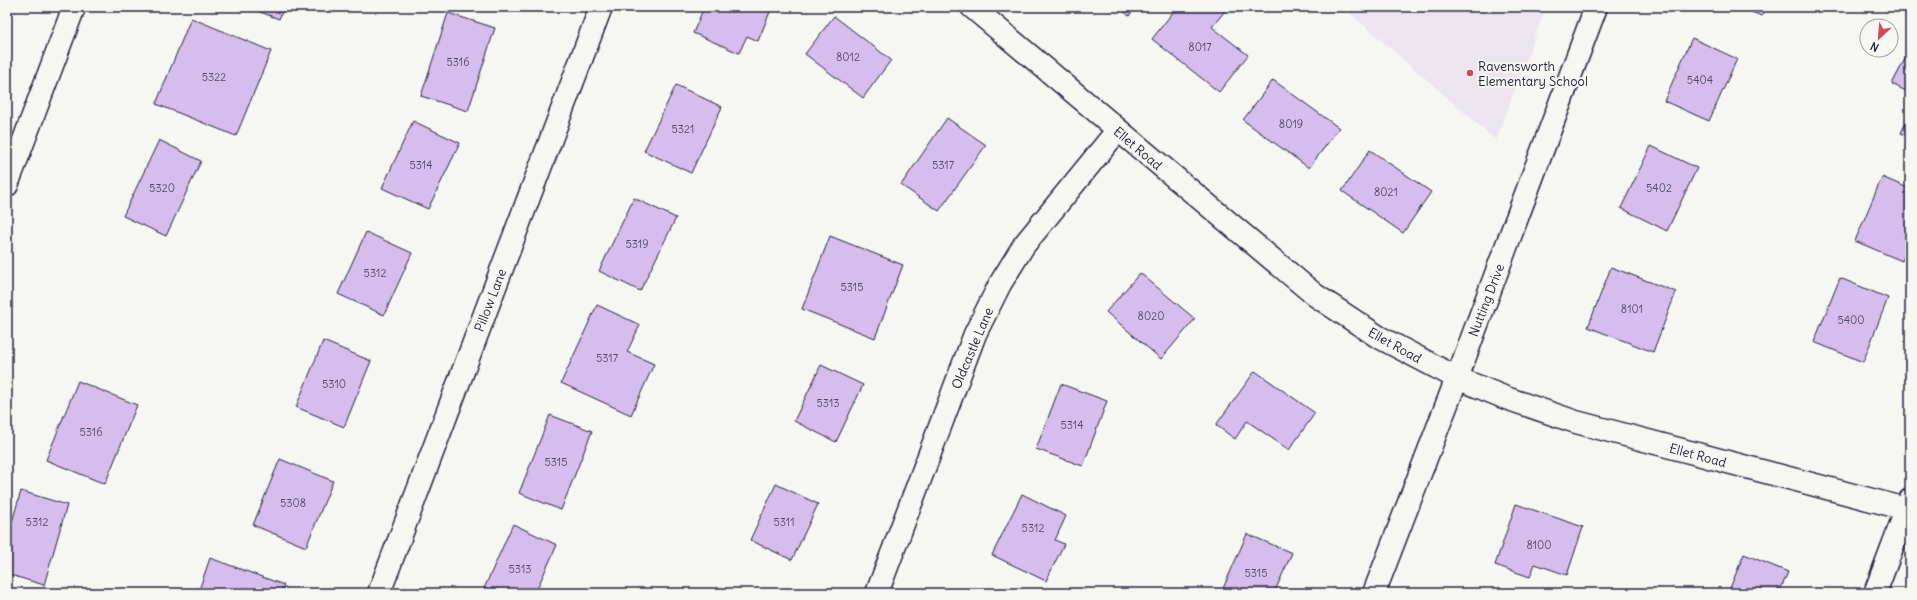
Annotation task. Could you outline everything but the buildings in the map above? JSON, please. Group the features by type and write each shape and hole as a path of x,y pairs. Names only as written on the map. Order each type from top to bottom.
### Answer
{"street":[{"path":"7,186 74,7"},
{"name":"Pillow Lane","path":"379,593 601,7"},
{"name":"Ellet Road","path":"972,7 1117,131 1314,295 1377,336 1457,378 1506,398 1576,422 1909,507"},
{"name":"Nutting Drive","path":"1374,593 1457,378 1596,7"},
{"name":"Oldcastle Lane","path":"877,593 975,334 1000,284 1024,245 1117,131"},
{"path":"1875,593 1909,507"}],"shaded area":[{"name":"Ravensworth Elementary School","path":"1343,7 1546,7 1496,140"}],"place":[{"name":"Ravensworth Elementary School","path":"1470,73"}]}
